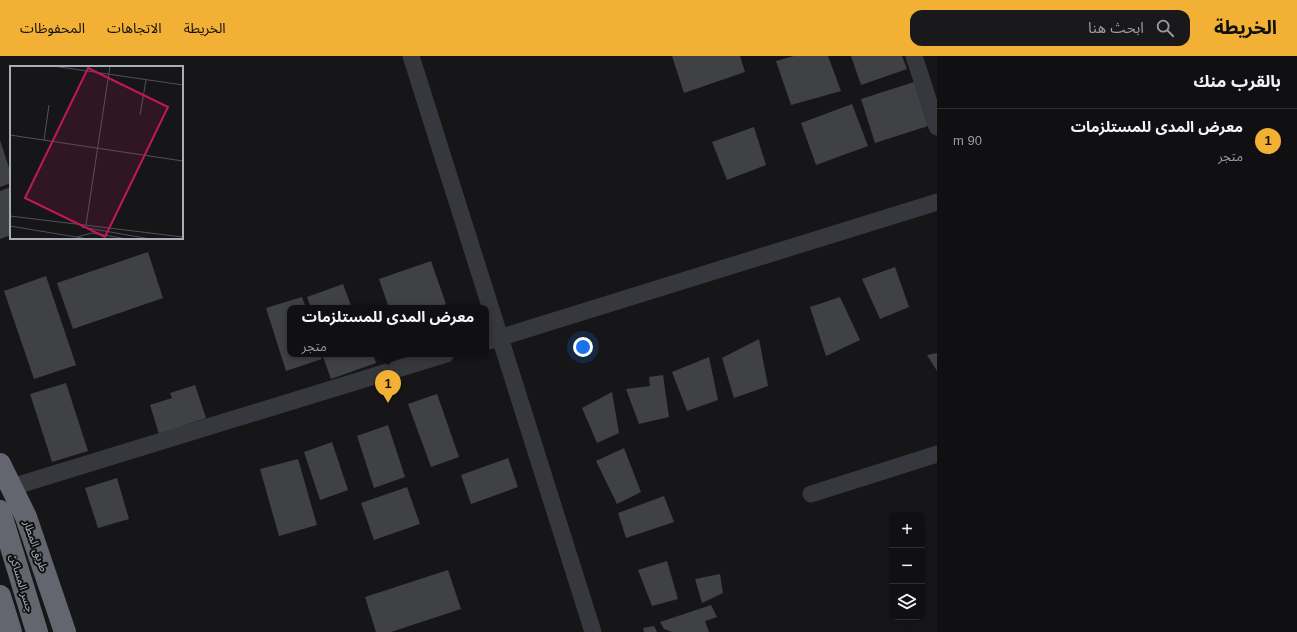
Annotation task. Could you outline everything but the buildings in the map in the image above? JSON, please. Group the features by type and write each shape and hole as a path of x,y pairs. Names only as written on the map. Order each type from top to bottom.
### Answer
{"highway":[{"name":"طريق المطار","path":"0,464 26,517 65,632"},
{"name":"جسر المساكن","path":"0,511 37,632"},
{"path":"0,596 11,632"}],"street":[{"path":"411,56 483,305"},
{"path":"914,56 937,127"},
{"path":"493,339 937,202"},
{"path":"489,325 593,632"},
{"path":"12,487 436,357"},
{"path":"811,494 937,454"}],"place":[{"name":"معرض المدى للمستلزمات","path":"388,403"}]}
